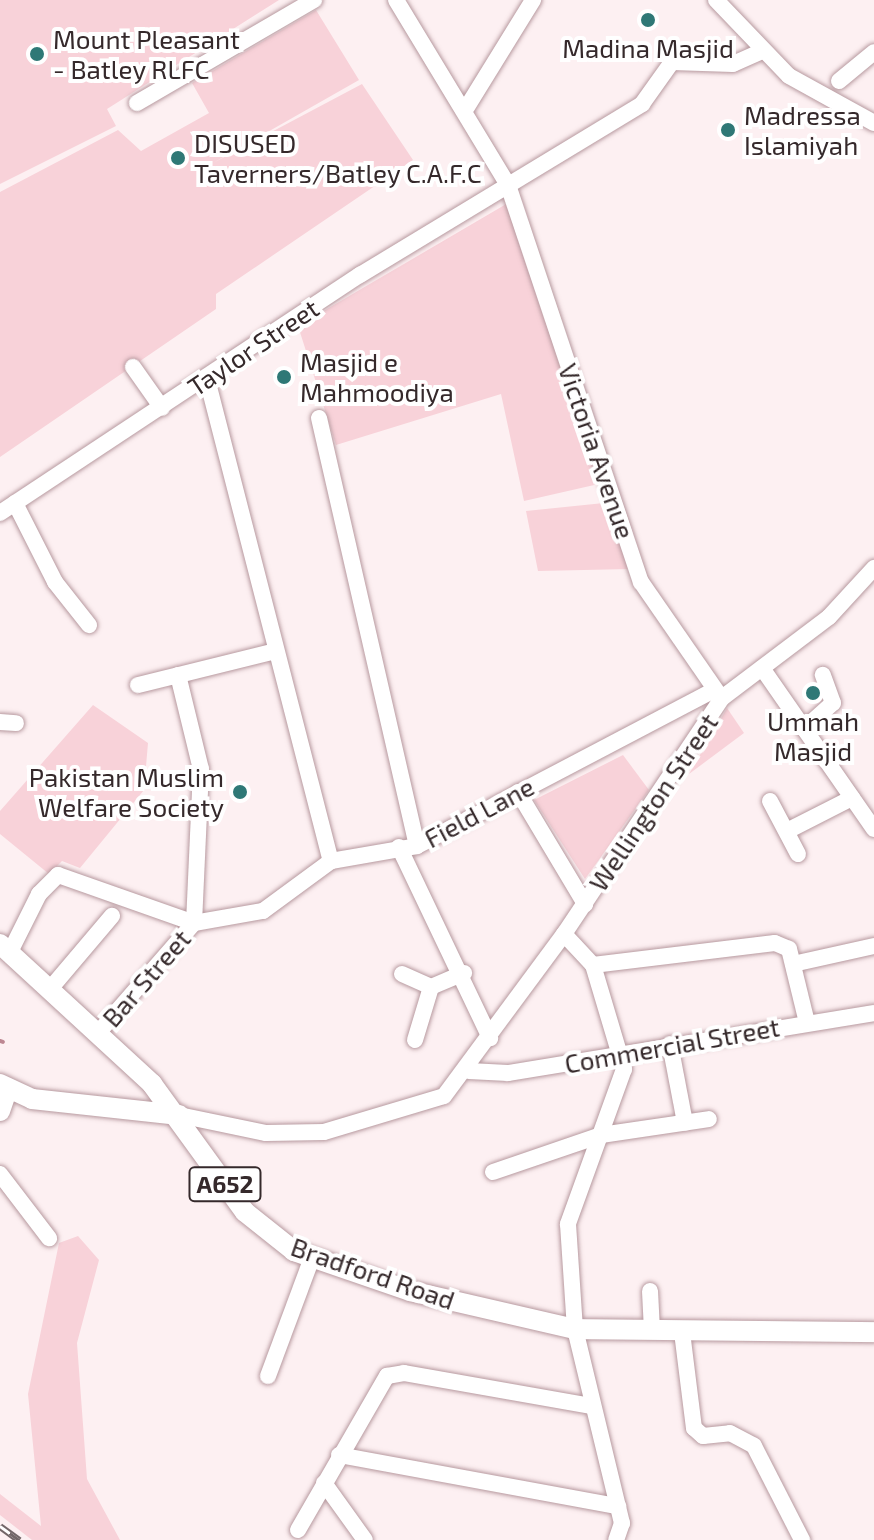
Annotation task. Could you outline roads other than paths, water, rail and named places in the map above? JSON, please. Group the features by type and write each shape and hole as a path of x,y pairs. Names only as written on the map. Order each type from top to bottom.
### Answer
{"main road":[{"name":"Bradford Road","path":"5,948 98,1033 179,1115 245,1212 312,1258 410,1291 575,1329 874,1332"},
{"path":"0,1111 4,1086 32,1099 179,1115"}],"street":[{"path":"137,103 314,0"},
{"name":"Victoria Avenue","path":"396,0 467,107 508,185 641,582 717,694"},
{"path":"467,107 533,0"},
{"path":"716,0 762,51 819,97 874,123"},
{"name":"Taylor Street","path":"0,513 508,185 654,96 672,62 733,64 762,51"},
{"path":"839,81 874,52"},
{"path":"133,367 162,408"},
{"path":"207,379 271,652 331,861"},
{"path":"319,418 417,846"},
{"path":"15,503 55,582 89,625"},
{"name":"Wellington Street","path":"179,1115 266,1133 324,1132 444,1096 469,1071 585,904 717,694 762,668 829,617 874,568"},
{"path":"138,685 271,652"},
{"path":"762,668 874,829"},
{"path":"178,675 201,769 194,923"},
{"path":"804,729 833,703 823,675"},
{"name":"Field Lane","path":"5,948 39,894 58,875 194,923 263,911 331,861 417,846 518,792 717,694"},
{"path":"518,792 585,904"},
{"path":"787,831 852,798"},
{"path":"770,801 798,854"},
{"path":"399,847 464,973 490,1038"},
{"path":"50,989 112,916"},
{"name":"Bar Street","path":"98,1033 194,923"},
{"path":"564,934 593,965 624,1069 568,1224 575,1329 591,1406 618,1506 616,1540"},
{"path":"593,965 775,943 789,949 806,1019"},
{"path":"793,964 874,946"},
{"path":"402,974 431,987 464,973"},
{"path":"415,1040 431,987"},
{"name":"Commercial Street","path":"469,1071 508,1073 622,1055 806,1019 874,1013"},
{"path":"670,1044 685,1123"},
{"path":"493,1172 601,1135 709,1119"},
{"path":"0,1174 49,1238"},
{"path":"268,1376 312,1258"},
{"path":"650,1291 652,1331"},
{"path":"682,1332 694,1428 703,1436 730,1433 754,1446 802,1540"},
{"path":"298,1530 387,1376 404,1373 591,1406"},
{"path":"339,1455 618,1506"},
{"path":"324,1483 365,1540"}],"railway":[{"path":"0,1526 19,1540"}],"place":[{"name":"Madina Masjid","path":"648,20"},
{"name":"Mount Pleasant - Batley RLFC","path":"37,54"},
{"name":"Madressa Islamiyah","path":"728,130"},
{"name":"DISUSED Taverners/Batley C.A.F.C","path":"178,158"},
{"name":"Masjid e Mahmoodiya","path":"284,377"},
{"name":"Ummah Masjid","path":"813,693"},
{"name":"Pakistan Muslim Welfare Society","path":"240,792"}]}
